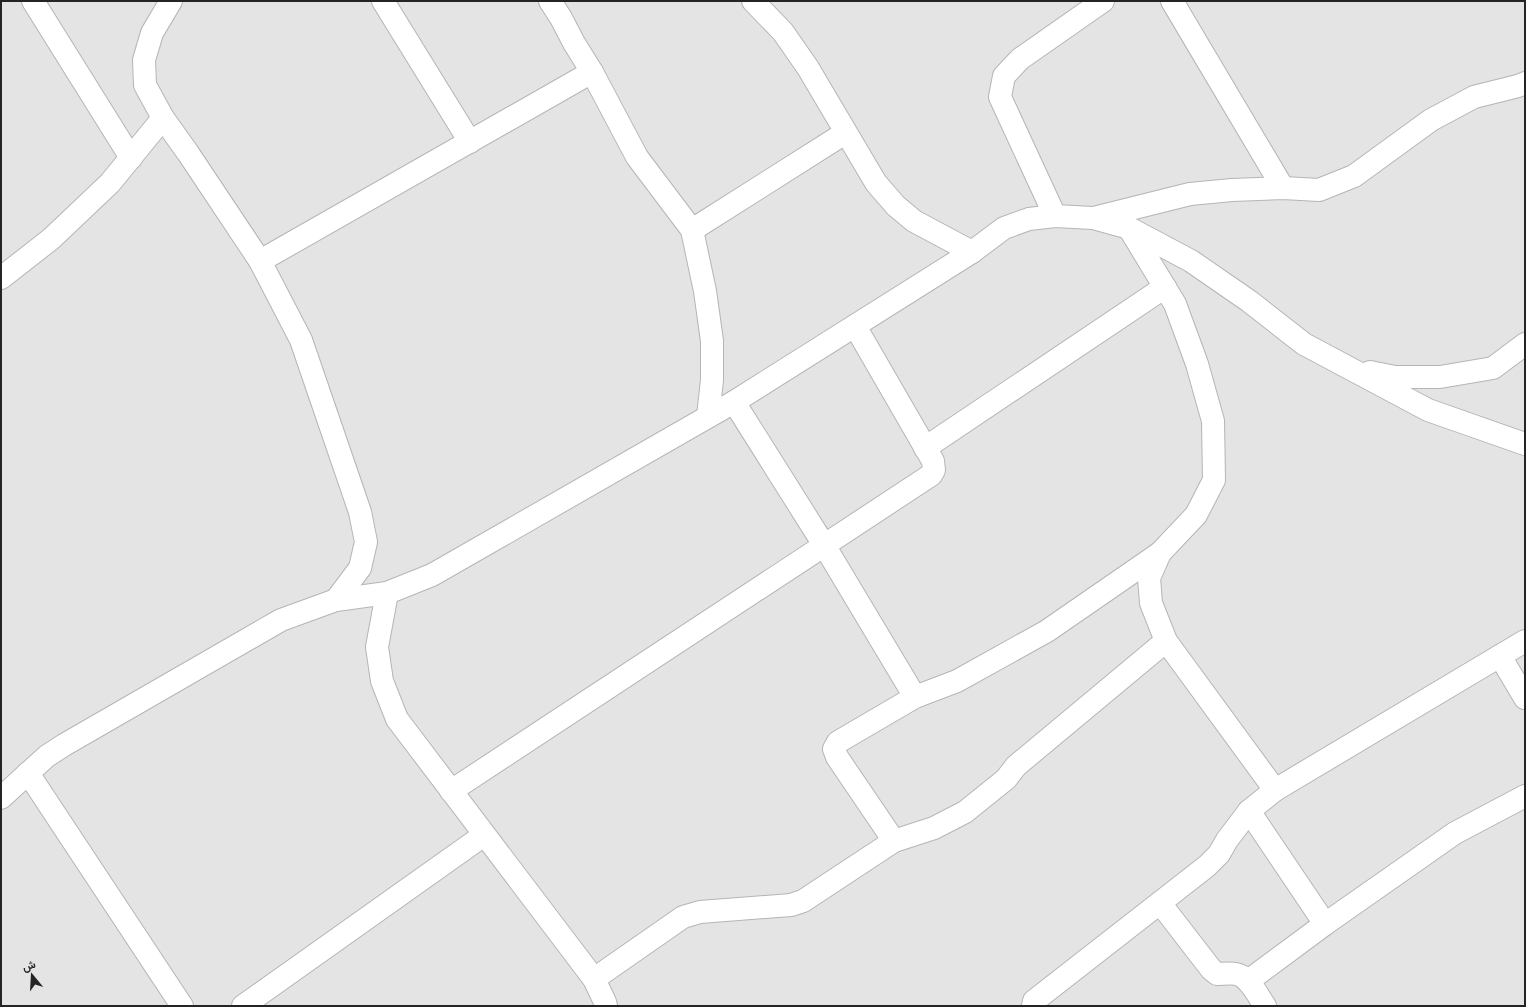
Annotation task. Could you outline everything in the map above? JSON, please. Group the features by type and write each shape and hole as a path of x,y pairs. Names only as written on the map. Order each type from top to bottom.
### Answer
{"street":[{"path":"33,1 131,158"},
{"path":"171,1 152,33 144,60 145,85 163,118 260,261 301,340 360,512 366,542 360,568 336,600"},
{"path":"383,1 470,142"},
{"path":"550,1 592,72 637,157 692,230 705,291 712,341 712,380 708,416"},
{"path":"753,1 783,32 808,68 845,133 876,183 896,206 914,221 972,252"},
{"path":"1055,216 1000,97 1004,76 1020,59 1103,1"},
{"path":"1172,1 1284,188"},
{"path":"260,261 592,72"},
{"path":"1093,218 1190,194 1232,190 1284,188 1319,190 1354,176 1431,120 1474,97 1525,83"},
{"path":"1,278 51,239 110,183 163,118"},
{"path":"692,230 845,133"},
{"path":"1,798 47,756 64,745 281,620 336,600 387,593 432,575 734,402 972,252 1004,228 1029,219 1055,216 1093,218 1129,228 1191,261 1249,301 1304,344 1428,410 1525,444"},
{"path":"894,841 836,757 834,749 838,742 915,698 957,681 1047,631 1160,553 1196,515 1214,480 1213,421 1195,357 1175,304 1129,228"},
{"path":"925,448 1165,287"},
{"path":"451,791 931,475 934,470 932,461 855,326"},
{"path":"1347,367 1395,377 1440,378 1493,368 1525,344"},
{"path":"734,402 824,545 915,698"},
{"path":"1160,553 1149,578 1151,603 1166,641 1275,790"},
{"path":"387,593 377,646 382,681 397,719 594,979 606,1006"},
{"path":"594,979 683,917 700,912 791,905 803,901 894,841 934,828 965,812 1006,779 1016,766 1166,641"},
{"path":"1033,1006 1034,1001 1207,866 1219,854 1227,840 1249,811 1275,790 1525,641"},
{"path":"1500,656 1525,698"},
{"path":"28,773 182,1006"},
{"path":"1248,981 1325,924 1455,833 1525,796"},
{"path":"1249,811 1325,924"},
{"path":"243,1006 484,835"},
{"path":"1160,903 1216,974 1236,974 1242,976 1248,981 1265,1006"}]}
